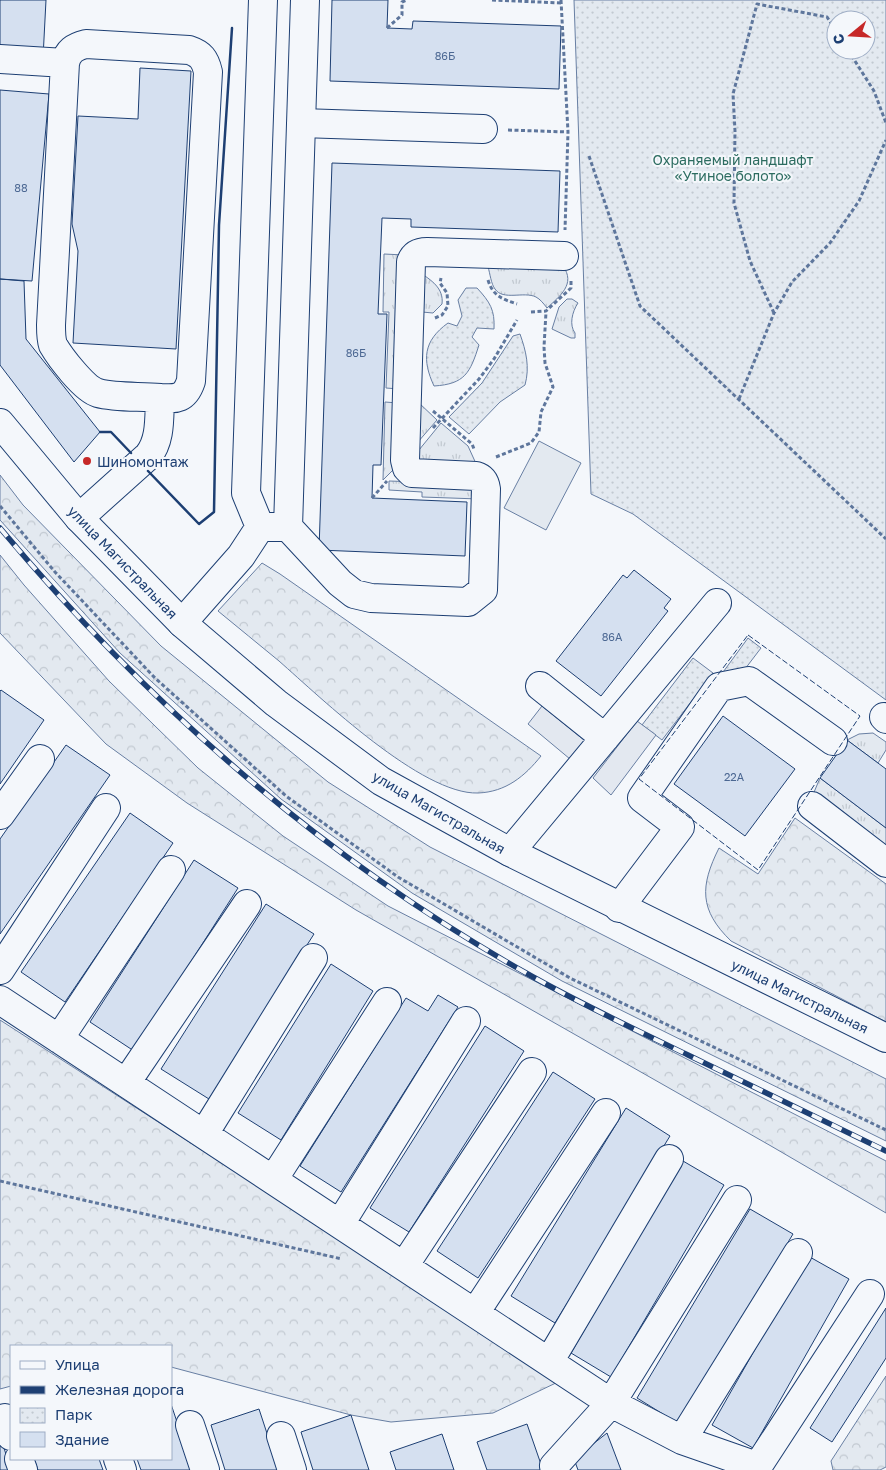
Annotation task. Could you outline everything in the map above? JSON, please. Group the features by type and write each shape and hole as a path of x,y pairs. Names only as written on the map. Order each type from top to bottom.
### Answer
{"main road":[{"path":"260,526 246,493 263,0"},
{"path":"305,0 288,527 340,583 354,594 371,598 468,602 483,590 486,489 481,471 476,476 412,473 407,468 405,460 411,262 413,256 418,252 564,256"},
{"path":"86,44 189,50 200,54 206,63 208,72 191,381 188,392 182,396 160,398 107,395 95,392 83,382 62,358 52,343 51,326 65,63 67,54 75,47 86,44"},
{"path":"0,59 65,63"},
{"path":"301,123 482,129"},
{"path":"78,518 148,456 154,448 158,432 160,398"},
{"name":"улица Магистральная","path":"0,423 78,518 182,623 276,704 381,781 510,852 620,908 886,1038"},
{"path":"260,526 288,527"},
{"path":"182,623 242,556 260,526"},
{"path":"510,852 717,603"},
{"path":"620,908 680,827 642,798 719,687 749,681 833,741"},
{"path":"540,686 605,738"},
{"path":"0,815 40,759"},
{"path":"812,806 886,863"},
{"path":"0,970 106,808"},
{"path":"59,1039 171,870"},
{"path":"126,1083 246,904"},
{"path":"204,1134 313,958"},
{"path":"0,1000 611,1403 682,1440 744,1462 757,1470 870,1294"},
{"path":"273,1180 387,1002"},
{"path":"340,1224 466,1021"},
{"path":"404,1266 532,1072"},
{"path":"475,1313 606,1113"},
{"path":"550,1362 669,1158"},
{"path":"555,1470 554,1466 611,1403 737,1200"},
{"path":"682,1440 798,1253"},
{"path":"190,1425 205,1470"},
{"path":"281,1436 292,1470"}],"path":[{"path":"387,28 402,15 402,2 407,0"},
{"path":"492,0 561,1 568,132 564,256 572,265 571,288 546,311 531,312"},
{"path":"774,313 750,261 734,203 735,131 733,94 757,4 826,17"},
{"path":"854,60 874,91 886,122"},
{"path":"482,129 568,132"},
{"path":"739,400 774,313 792,282 830,243 859,201 886,140"},
{"path":"589,156 640,306 886,539"},
{"path":"407,391 419,398 472,444 481,471 531,443 539,432 541,412 553,387 545,363 546,311"},
{"path":"372,498 441,419 479,379 494,360 517,320"},
{"path":"0,506 55,572 155,678 286,796 398,877 570,978 886,1130"},
{"path":"0,1181 344,1260"}],"green space":[{"name":"Охраняемый ландшафт «Утиное болото»","path":"574,0 886,0 886,700 633,514 591,494"},
{"path":"384,254 404,255 399,389 386,388 389,312 383,312"},
{"path":"563,266 567,272 567,284 561,294 547,308 539,299 531,295 499,293 492,284 488,267"},
{"path":"419,272 432,281 441,293 442,304 433,313 422,312"},
{"path":"466,288 477,288 488,302 494,317 494,329 477,328 472,337 479,345 473,363 465,375 453,383 434,386 428,368 427,352 429,344 448,323 457,326 462,316 458,300"},
{"path":"567,299 572,299 578,303 572,318 575,338 552,329 559,307"},
{"path":"520,334 527,359 525,385 500,402 469,434 449,417 482,383 513,336"},
{"path":"385,402 398,403 397,466 383,480"},
{"path":"418,402 437,420 411,450"},
{"path":"441,423 468,446 478,468 410,461"},
{"path":"539,441 581,463 546,530 504,508"},
{"path":"0,475 23,505 161,646 328,782 430,847 886,1079 886,1141 562,981 412,893 281,799 120,653 0,520"},
{"path":"389,481 480,484 479,499 422,497 422,492 389,490"},
{"path":"0,555 109,681 198,768 283,836 388,906 886,1161 886,1213 356,910 187,803 106,744 0,633"},
{"path":"262,563 541,756 514,782 497,790 478,793 455,789 429,778 373,742 218,611"},
{"path":"748,638 761,648 745,669 718,679"},
{"path":"693,658 713,673 662,740 642,725"},
{"path":"873,733 886,742 886,750 878,763 847,740 859,734"},
{"path":"820,778 886,828 886,852 812,797"},
{"path":"795,818 886,884 886,1022 731,941 713,919 708,908 706,886 708,874 719,848 758,874"},
{"path":"0,1020 560,1381 493,1413 391,1422 351,1415 172,1367 172,1345 10,1345 10,1386 0,1389"},
{"path":"886,1376 886,1467 880,1470 833,1470 831,1461"}],"shaded area":[{"path":"542,706 585,741 570,759 528,724"},
{"path":"637,721 656,735 611,795 593,778"}],"building":[{"path":"0,0 46,0 43,58 0,55"},
{"path":"332,0 388,0 387,28 412,29 413,21 561,26 559,89 330,81"},
{"path":"140,68 191,71 176,349 73,343 78,251 72,224 78,116 138,119"},
{"path":"0,90 49,94 32,281 0,279"},
{"path":"332,163 560,171 558,232 411,227 411,219 382,218 378,314 387,314 381,465 373,465 372,498 467,502 465,556 319,550"},
{"path":"0,279 24,281 26,339 100,432 74,462 0,365"},
{"path":"634,570 671,599 664,608 668,611 601,696 556,661 623,575 627,578"},
{"path":"0,691 44,720 0,784"},
{"path":"723,716 795,769 745,836 674,784"},
{"path":"847,740 886,769 886,828 820,778"},
{"path":"66,745 110,775 0,934 0,839"},
{"path":"130,813 173,843 65,1002 21,972"},
{"path":"194,860 238,888 134,1051 90,1022"},
{"path":"266,904 314,934 209,1099 161,1069"},
{"path":"331,964 373,991 281,1140 238,1113"},
{"path":"438,995 458,1007 341,1192 300,1166 406,998 428,1011"},
{"path":"485,1026 524,1051 409,1232 370,1208"},
{"path":"553,1072 595,1099 478,1278 437,1251"},
{"path":"626,1108 670,1136 555,1323 511,1296"},
{"path":"683,1161 724,1185 611,1377 571,1353"},
{"path":"750,1209 793,1234 679,1424 637,1398"},
{"path":"808,1256 849,1279 753,1448 712,1425"},
{"path":"886,1308 886,1358 832,1442 810,1428"},
{"path":"172,1407 193,1470 141,1470 137,1460 172,1460"},
{"path":"259,1409 279,1470 225,1470 211,1425"},
{"path":"351,1415 369,1470 313,1470 301,1432"},
{"path":"527,1424 543,1470 487,1470 477,1442"},
{"path":"607,1433 621,1470 578,1470 574,1459"},
{"path":"442,1434 454,1470 396,1470 390,1452"},
{"path":"3,1445 11,1470 0,1470 0,1446"},
{"path":"34,1460 99,1460 103,1470 38,1470"}],"railway":[{"path":"0,528 57,594 117,657 179,717 243,774 310,829 379,880 451,928 546,984 627,1026 886,1151"}],"fence":[{"path":"748,635 860,716 758,870 639,779 748,635"}],"wall":[{"path":"148,471 199,524 214,512 219,225 232,28"},
{"path":"100,432 111,432 131,453"}],"place":[{"name":"Шиномонтаж","path":"87,461"}]}
